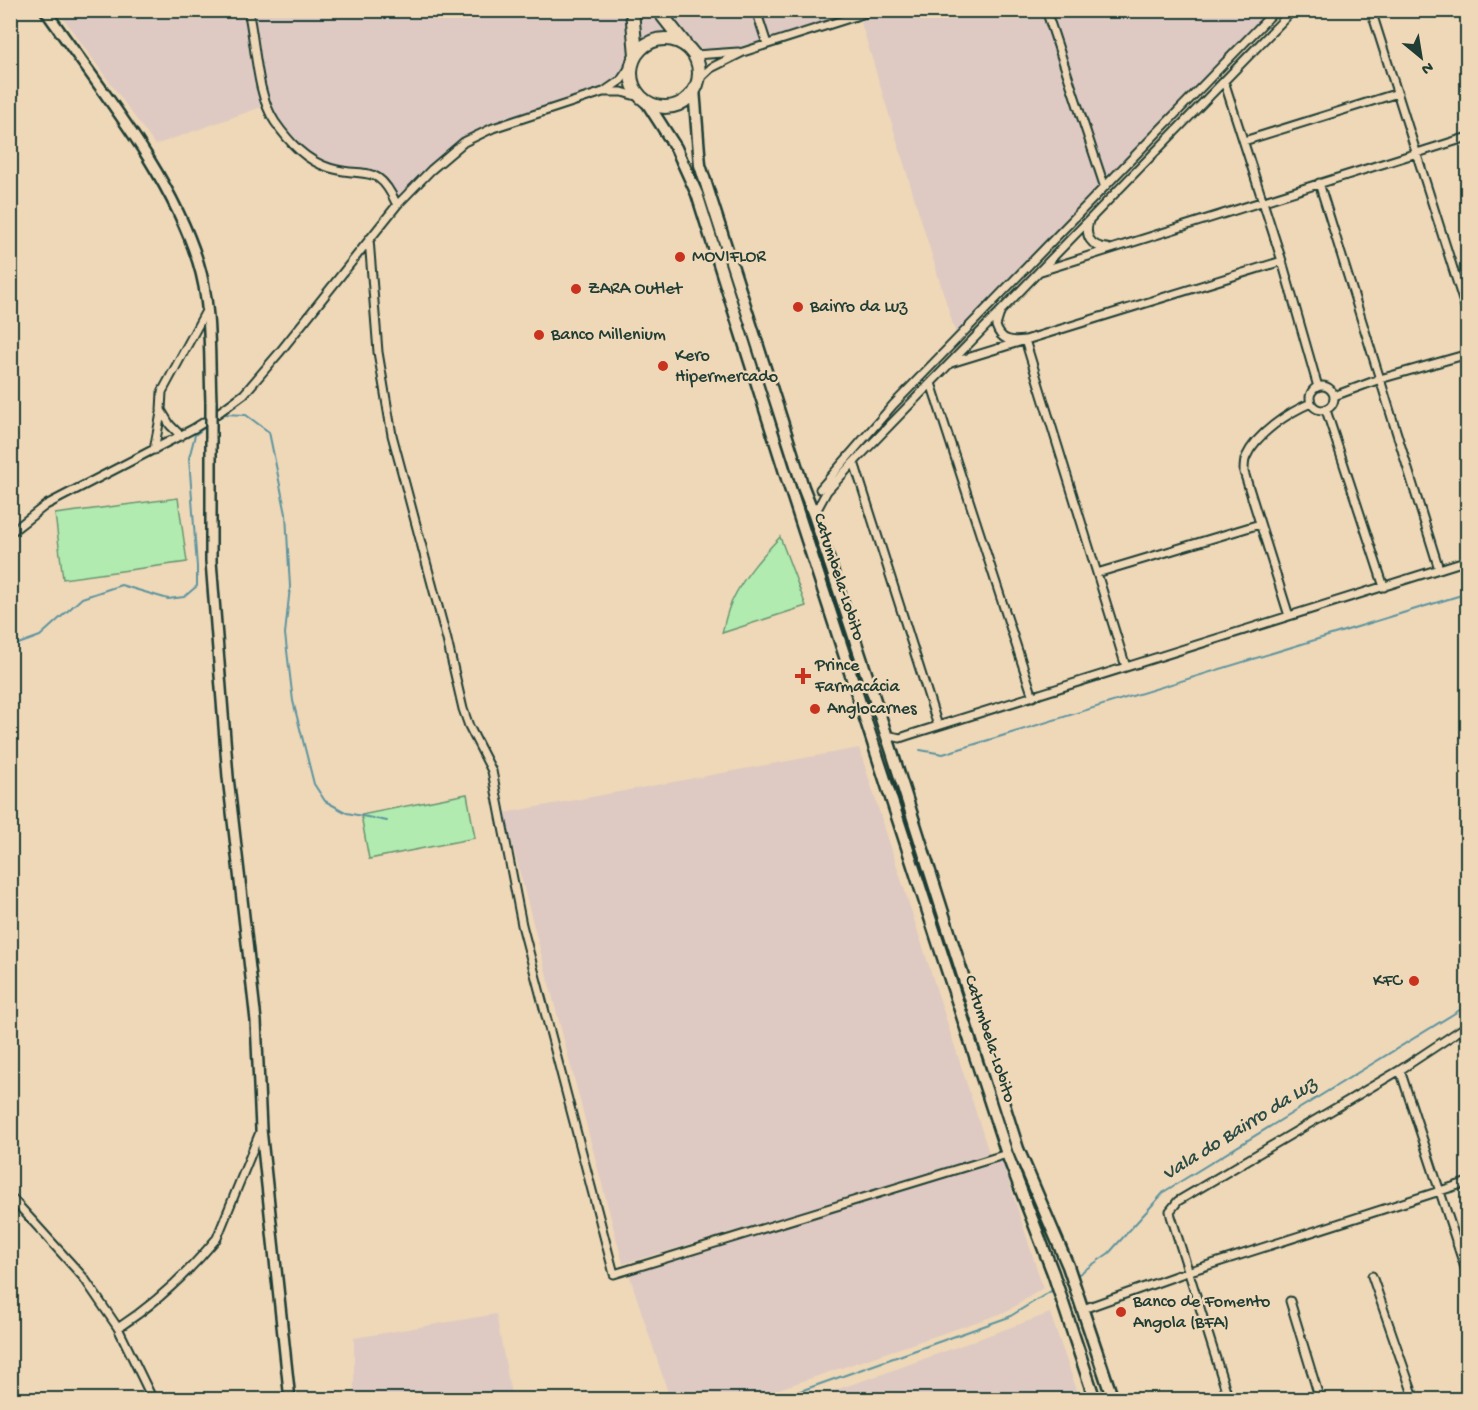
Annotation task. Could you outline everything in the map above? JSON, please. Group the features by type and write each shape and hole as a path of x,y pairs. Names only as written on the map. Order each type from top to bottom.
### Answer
{"highway":[{"path":"632,10 634,60 631,75 633,85 644,100 656,106 667,107 687,98 696,85 699,70 693,53 658,10"},
{"path":"634,60 643,47 663,39 683,44 693,53"}],"main road":[{"name":"Catumbela-Lobito","path":"696,85 700,165 804,490 892,752 1018,1149 1078,1291 1113,1400"},
{"name":"Catumbela-Lobito","path":"644,100 676,148 697,194 789,485 1007,1154 1053,1273 1095,1400"}],"street":[{"path":"45,10 146,155 180,215 198,264 207,309 211,402 211,561 228,777 256,1021 261,1129 290,1400"},
{"path":"248,10 260,78 274,121 300,152 314,162 331,169 366,172 380,178 387,185 397,205"},
{"path":"756,10 767,44"},
{"path":"696,85 718,64 743,52 875,10"},
{"path":"1046,10 1104,185"},
{"path":"820,489 893,405 1276,10"},
{"path":"814,515 823,496 831,486 1293,10"},
{"path":"1371,10 1467,316"},
{"path":"693,53 743,52"},
{"path":"10,533 46,505 180,436 214,416 244,394 397,205 431,170 464,142 478,134 528,116 603,92 621,80 634,60"},
{"path":"1224,81 1282,261 1318,387"},
{"path":"603,92 622,92 644,100"},
{"path":"1244,141 1398,93"},
{"path":"1039,272 1467,137"},
{"path":"1319,183 1439,569"},
{"path":"1090,219 1086,232 1089,240 1094,246 1112,249"},
{"path":"369,239 370,277 378,352 392,435 447,640 463,709 492,771 522,925 614,1274 1007,1154"},
{"path":"950,363 1282,261"},
{"path":"154,450 159,434 162,392 207,309"},
{"path":"1003,309 997,321 998,332 1010,342 1025,340"},
{"path":"1025,340 1126,668"},
{"path":"1334,396 1380,379 1467,354"},
{"path":"931,383 1033,697"},
{"path":"1318,387 1330,389 1334,396 1332,406 1326,410 1315,408 1311,403 1312,392 1318,387"},
{"path":"1289,616 1244,472 1245,458 1260,438 1279,420 1293,410 1311,403"},
{"path":"161,410 180,436"},
{"path":"1326,410 1384,587"},
{"path":"854,462 938,726"},
{"path":"804,490 831,486"},
{"path":"1097,573 1260,524"},
{"path":"886,735 900,738 1467,560"},
{"path":"892,752 909,735"},
{"path":"1229,1400 1170,1216 1175,1203 1400,1070 1467,1025"},
{"path":"1400,1070 1467,1277"},
{"path":"118,1328 148,1308 205,1253 217,1238 261,1129"},
{"path":"1083,1309 1187,1272 1467,1182"},
{"path":"10,1196 84,1278 118,1328 153,1400"},
{"path":"1456,1242 1467,1238"},
{"path":"1372,1276 1414,1400"},
{"path":"1290,1301 1320,1400"}],"shaded area":[{"path":"58,11 1276,11 957,338 859,16 743,52 695,55 683,44 673,40 663,39 652,42 643,47 615,84 464,142 397,205 380,178 331,169 300,152 267,105 155,145"},
{"path":"859,748 990,1156 623,1264 504,813"},
{"path":"1002,1160 1043,1288 1006,1312 750,1399 670,1399 629,1274"},
{"path":"1050,1313 1080,1399 807,1399 877,1376"},
{"path":"496,1314 512,1399 354,1399 354,1338"}],"green space":[{"path":"178,498 187,562 63,579 55,514"},
{"path":"780,537 806,606 722,633 736,592 747,575"},
{"path":"467,794 475,838 369,859 361,815"}],"waterway":[{"path":"223,414 246,415 269,432 286,514 290,587 285,634 293,701 314,784 325,801 347,813 387,821"},
{"path":"10,647 40,636 82,598 121,585 168,599 184,597 197,586 189,458 195,435 209,424"},
{"path":"920,750 943,754 1468,593"},
{"name":"Vala do Bairro da Luz","path":"1076,1276 1109,1253 1165,1191 1468,1005"},
{"name":"Vala do Bairro da Luz","path":"775,1400 1009,1317 1056,1288"}],"place":[{"name":"MOVIFLOR","path":"680,257"},
{"name":"ZARA Outlet","path":"576,289"},
{"name":"Bairro da Luz","path":"798,307"},
{"name":"Banco Millenium","path":"539,335"},
{"name":"Kero Hipermercado","path":"663,366"},
{"name":"Prince Farmacácia","path":"803,676"},
{"name":"Anglocarnes","path":"815,709"},
{"name":"KFC","path":"1414,981"},
{"name":"Banco de Fomento Angola (BFA)","path":"1121,1312"}]}
